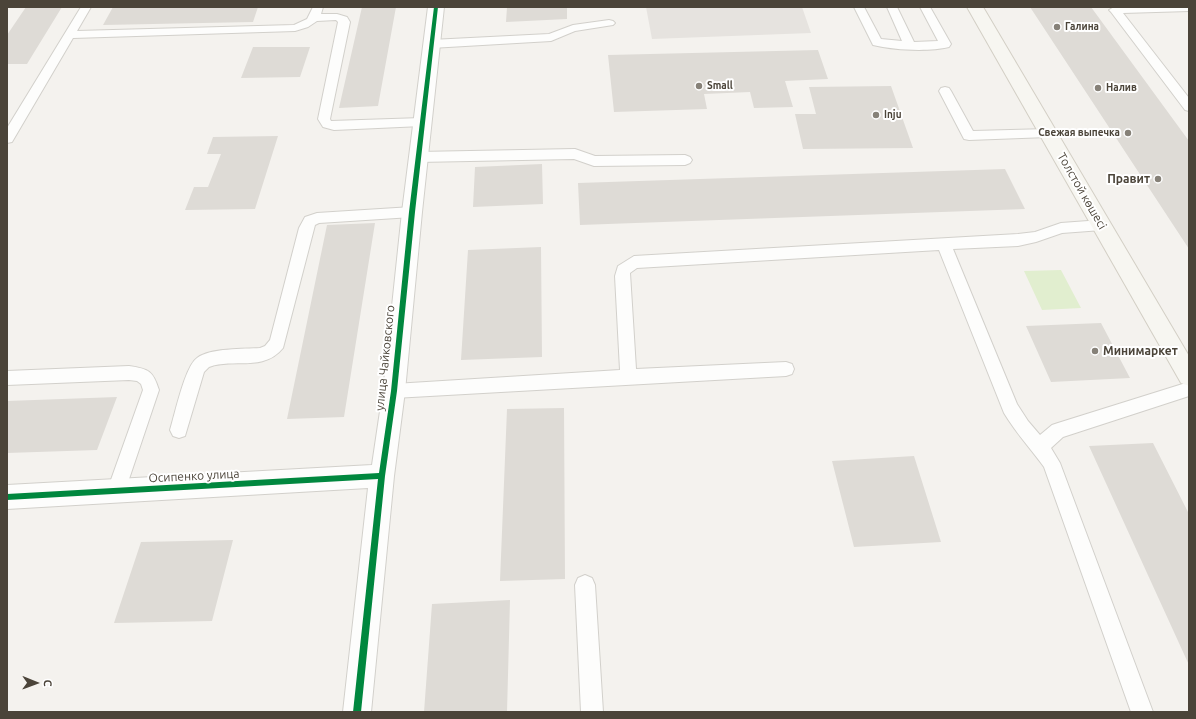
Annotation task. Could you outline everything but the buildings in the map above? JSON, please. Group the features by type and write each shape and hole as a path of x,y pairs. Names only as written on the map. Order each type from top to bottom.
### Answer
{"main road":[{"name":"Толстой көшесі","path":"975,7 1189,376"}],"street":[{"name":"улица Чайковского","path":"357,712 382,476 394,391 418,157 436,7"},
{"name":"Осипенко улица","path":"7,497 382,476"}],"lane":[{"path":"7,139 86,7"},
{"path":"860,7 877,42 924,46 945,44 925,7"},
{"path":"892,7 910,45"},
{"path":"1189,8 1115,10 1189,106"},
{"path":"69,35 295,28 304,25 317,12 343,19 344,22 324,119 327,124 334,126 422,122"},
{"path":"431,44 551,38 573,28 609,23"},
{"path":"946,91 969,136 1048,133"},
{"path":"418,157 575,154 594,162 685,160"},
{"path":"179,430 197,368 203,362 262,355 271,351 277,344 306,228 310,221 318,218 412,212"},
{"path":"628,377 622,276 623,270 634,262 1018,240 1036,237 1060,228 1102,225"},
{"path":"944,244 1010,408 1022,427 1040,447 1051,463 1142,712"},
{"path":"394,391 786,369"},
{"path":"7,378 129,373 140,375 148,380 150,390 116,491"},
{"path":"1040,447 1048,438 1058,431 1189,389"},
{"path":"585,585 592,712"}],"green space":[{"path":"1061,270 1081,308 1042,310 1024,271"}],"shaded area":[{"path":"646,7 802,7 811,33 652,39"}],"cycle path":[{"path":"357,712 382,476 394,391 412,212 436,7"},
{"path":"7,497 382,476"}],"place":[{"name":"Галина","path":"1057,27"},
{"name":"Small","path":"699,86"},
{"name":"Налив","path":"1098,88"},
{"name":"Inju","path":"876,115"},
{"name":"Свежая выпечка","path":"1128,133"},
{"name":"Правит","path":"1158,179"},
{"name":"Минимаркет","path":"1095,351"}]}
